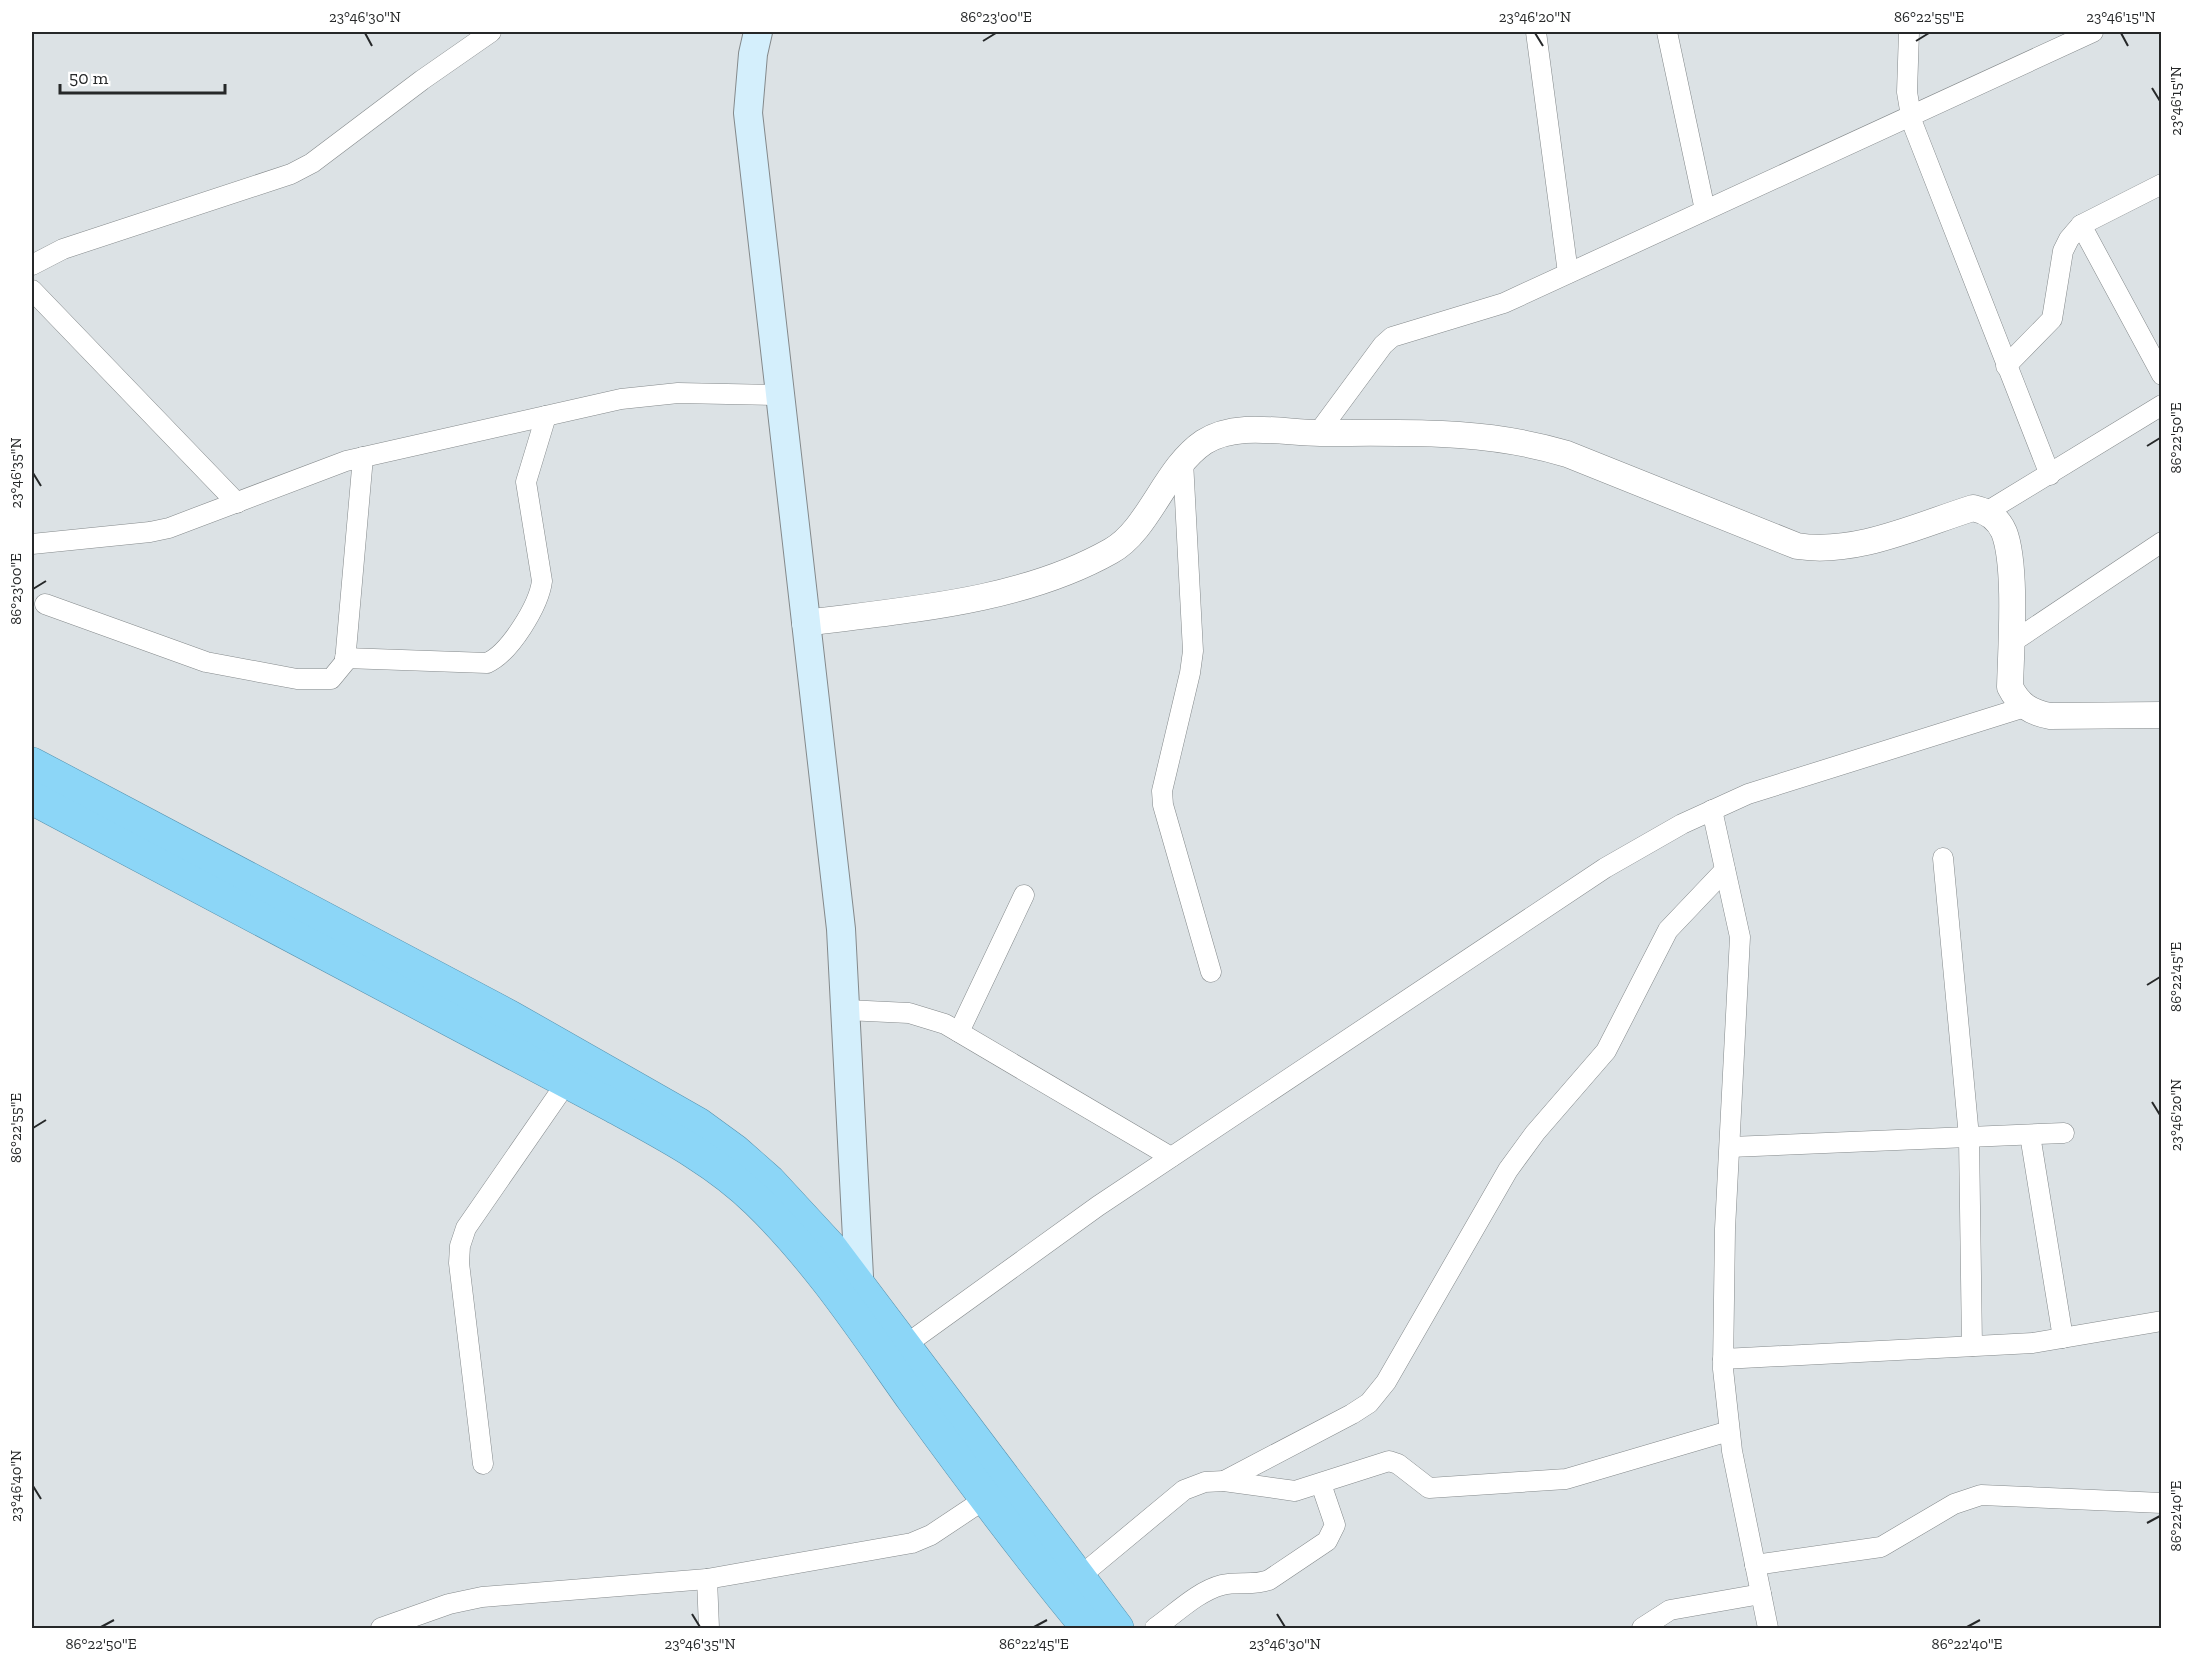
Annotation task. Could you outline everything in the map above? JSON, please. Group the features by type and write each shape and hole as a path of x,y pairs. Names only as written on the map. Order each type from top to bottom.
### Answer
{"highway":[{"path":"32,764 510,1017 698,1124 735,1151 769,1181 823,1239 1117,1629"},
{"path":"32,798 683,1144 724,1173 756,1200 789,1235 859,1323 985,1499 1088,1629"}],"main road":[{"path":"758,32 753,54 748,113 841,929 861,1287 859,1323"}],"street":[{"path":"32,265 63,249 291,174 312,163 491,32"},
{"path":"1536,32 1569,273"},
{"path":"1667,32 1705,210"},
{"path":"1909,32 1907,92 1910,115 1942,206 2050,475"},
{"path":"1318,433 1383,345 1392,337 1492,307 2093,32"},
{"path":"2006,366 2052,319 2063,250 2069,239 2081,225 2162,184"},
{"path":"2081,225 2162,375"},
{"path":"32,290 237,503"},
{"path":"32,544 150,532 190,521 363,457 621,399 678,393 779,395"},
{"path":"1988,511 2162,405"},
{"path":"345,658 487,663 501,653 536,607 540,595 542,581 526,482 546,416"},
{"path":"805,623 916,609 1033,585 1069,571 1113,550 1132,535 1183,461 1205,442 1222,434 1244,430 1318,433 1421,432 1528,442 1567,454 1797,546 1821,549 1847,548 1973,508 1988,511 2004,531 2010,556 2010,687 2016,698 2033,713 2049,716 2162,715"},
{"path":"45,604 206,662 297,680 331,679 342,669 345,658 363,457"},
{"path":"1183,461 1193,651 1190,673 1162,791 1163,805 1211,972"},
{"path":"2011,643 2162,542"},
{"path":"904,1346 1098,1206 1605,868 1712,810 1748,794 2025,707"},
{"path":"1712,810 1740,937 1725,1229 1723,1359 1729,1431 1768,1629"},
{"path":"1943,858 1969,1137 1972,1346"},
{"path":"1224,1481 1352,1414 1369,1402 1386,1382 1508,1170 1535,1133 1606,1051 1668,930 1725,870"},
{"path":"959,1032 1024,895"},
{"path":"846,1010 909,1013 945,1024 1171,1157"},
{"path":"483,1464 459,1263 460,1246 466,1228 567,1082"},
{"path":"1730,1148 2064,1133"},
{"path":"2030,1135 2063,1338"},
{"path":"1723,1359 2033,1343 2162,1321"},
{"path":"1078,1578 1184,1490 1205,1482 1224,1481 1295,1491 1321,1485 1389,1461 1398,1464 1429,1488 1566,1479 1729,1431"},
{"path":"1155,1629 1209,1590 1228,1584 1261,1583 1269,1580 1327,1541 1334,1532 1335,1525 1321,1485"},
{"path":"1755,1565 1881,1547 1954,1504 1982,1495 2162,1503"},
{"path":"381,1629 422,1613 482,1597 707,1579 912,1543 930,1535 985,1499"},
{"path":"707,1579 709,1629"},
{"path":"1642,1629 1670,1610 1761,1594"}]}
